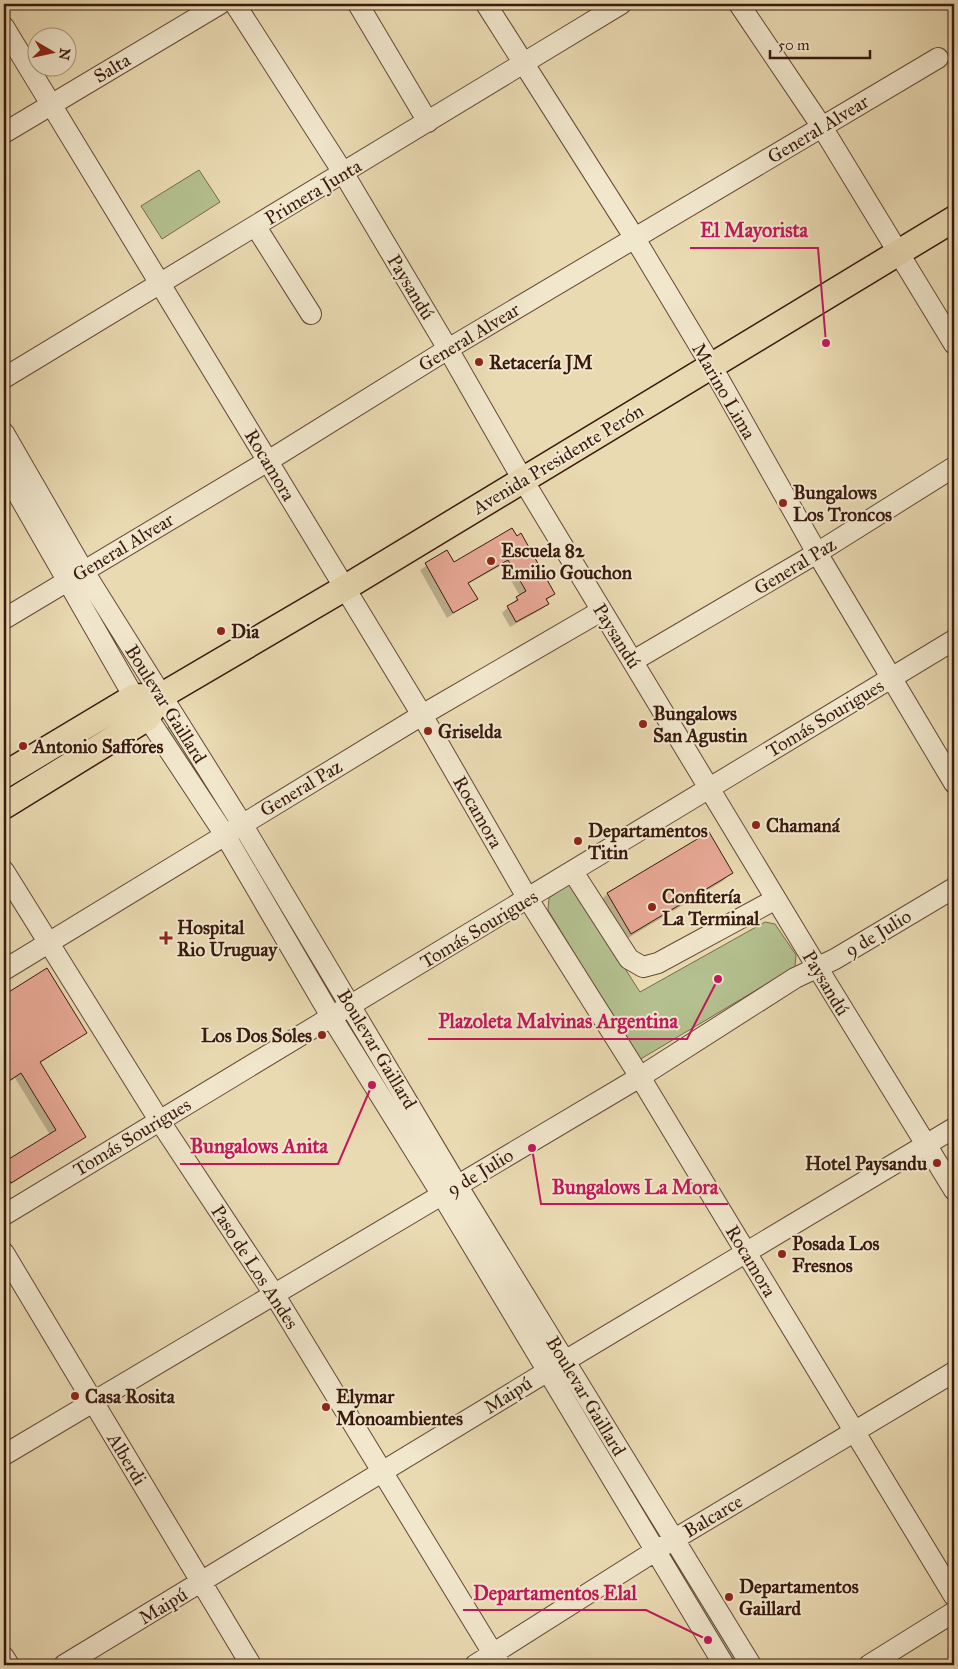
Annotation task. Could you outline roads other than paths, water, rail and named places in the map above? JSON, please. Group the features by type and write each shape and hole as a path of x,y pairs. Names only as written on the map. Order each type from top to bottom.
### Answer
{"main road":[{"name":"Avenida Presidente Perón","path":"4,806 147,718 161,696 712,368 954,219"},
{"name":"Avenida Presidente Perón","path":"4,774 134,697 161,696"}],"street":[{"name":"Salta","path":"4,134 220,4"},
{"name":"Paysandú","path":"235,4 344,174 601,611 954,1190"},
{"path":"358,4 428,122"},
{"name":"Marino Lima","path":"486,4 634,237 712,368 817,553 954,783"},
{"path":"738,4 822,127 900,252 954,344"},
{"name":"Primera Junta","path":"4,378 344,174 616,5"},
{"name":"Rocamora","path":"4,27 268,461 343,589 422,716 528,899 640,1077 954,1596"},
{"name":"General Alvear","path":"4,619 268,461 448,349 634,237 938,58"},
{"path":"256,227 311,314"},
{"name":"Boulevar Gaillard","path":"4,433 134,697 225,835 332,1018 450,1190"},
{"name":"General Paz","path":"633,661 817,553 954,467"},
{"name":"Boulevar Gaillard","path":"4,470 75,575 161,696 242,824 352,1006 450,1190 556,1366 674,1540 751,1665"},
{"name":"General Paz","path":"4,970 242,824 601,611"},
{"name":"Tomás Sourigues","path":"4,1215 954,640"},
{"name":"Paso de Los Andes","path":"4,871 50,942 159,1120 274,1294 497,1660"},
{"path":"573,872 629,959 643,967 658,963 776,899"},
{"name":"9 de Julio","path":"4,1455 640,1077 795,978 835,960 954,888"},
{"name":"Maipú","path":"64,1665 383,1473 556,1366 747,1254 954,1128"},
{"name":"Alberdi","path":"4,1253 251,1665"},
{"name":"Boulevar Gaillard","path":"556,1366 654,1552 724,1665"},
{"name":"Balcarce","path":"475,1665 497,1660 654,1552 954,1372"},
{"path":"869,1665 954,1612"},
{"path":"4,1657 9,1665"}],"place":[{"name":"El Mayorista","path":"826,343"},
{"name":"Retacería JM","path":"479,362"},
{"name":"Bungalows Los Troncos","path":"783,503"},
{"name":"Escuela 82 Emilio Gouchon","path":"491,561"},
{"name":"Dia","path":"221,631"},
{"name":"Bungalows San Agustin","path":"643,724"},
{"name":"Griselda","path":"428,731"},
{"name":"Antonio Saffores","path":"23,746"},
{"name":"Chamaná","path":"756,825"},
{"name":"Departamentos Titin","path":"578,841"},
{"name":"Confitería La Terminal","path":"652,907"},
{"name":"Hospital Rio Uruguay","path":"166,938"},
{"name":"Plazoleta Malvinas Argentina","path":"718,979"},
{"name":"Los Dos Soles","path":"322,1035"},
{"name":"Bungalows Anita","path":"372,1085"},
{"name":"Bungalows La Mora","path":"532,1148"},
{"name":"Hotel Paysandu","path":"937,1163"},
{"name":"Posada Los Fresnos","path":"782,1254"},
{"name":"Casa Rosita","path":"75,1396"},
{"name":"Elymar Monoambientes","path":"326,1407"},
{"name":"Departamentos Gaillard","path":"729,1597"},
{"name":"Departamentos Elal","path":"708,1640"}]}
